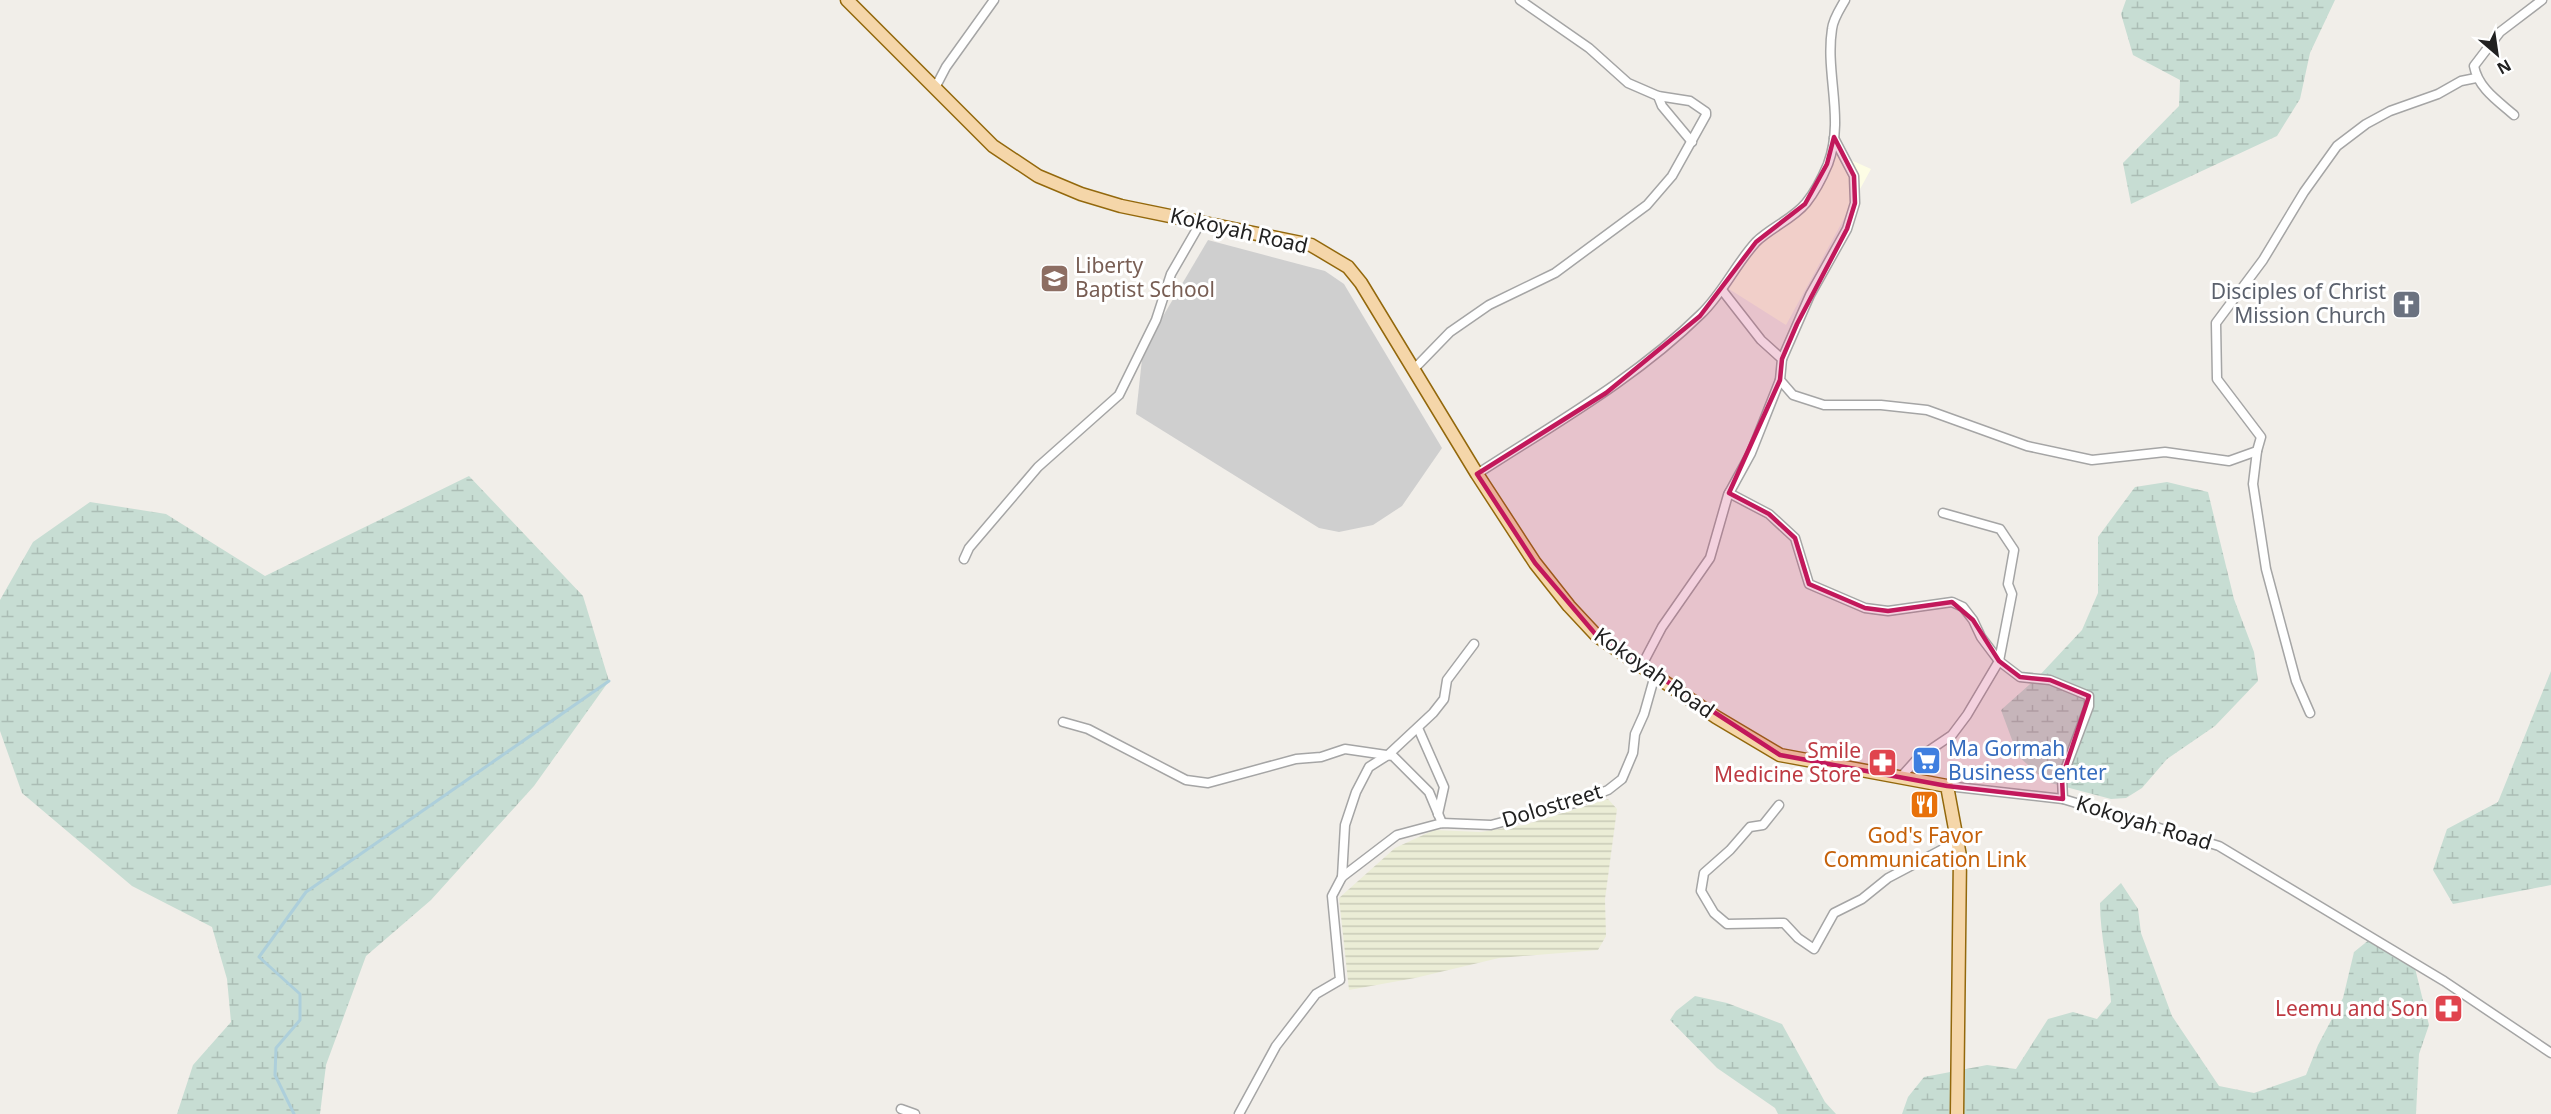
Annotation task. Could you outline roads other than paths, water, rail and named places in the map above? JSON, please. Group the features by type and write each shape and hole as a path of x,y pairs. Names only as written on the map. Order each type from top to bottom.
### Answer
{"main road":[{"name":"Kokoyah Road","path":"847,0 993,146 1038,176 1081,194 1121,206 1311,245 1340,262 1361,283 1415,368 1477,474 1535,563 1569,606 1597,636 1744,735 1780,755 1947,786"},
{"path":"1947,786 1958,841 1958,1114"}],"street":[{"path":"935,88 946,67 993,0"},
{"path":"1415,368 1450,332 1489,305 1555,273 1647,205 1672,176 1692,142 1706,111 1690,101 1658,96 1628,83 1589,48 1520,0"},
{"path":"1477,474 1559,420 1606,393 1700,316 1722,290 1737,265 1756,242 1805,204 1827,164 1834,137 1836,123 1832,27 1845,0"},
{"path":"2514,115 2476,78 2474,66 2499,32 2542,0"},
{"path":"2310,713 2296,681 2266,569 2253,484 2261,437 2217,379 2216,323 2263,260 2304,192 2337,146 2366,124 2390,111 2438,94 2461,81 2476,78"},
{"path":"1658,96 1662,106 1692,142"},
{"path":"1641,667 1662,627 1710,558 1730,494 1751,453 1780,380 1782,359 1810,295 1847,229 1855,202 1854,176 1834,137"},
{"path":"964,560 969,548 1038,467 1119,395 1156,320 1171,274 1201,222"},
{"path":"1722,290 1761,340 1782,359"},
{"path":"1780,380 1793,395 1824,405 1881,405 1927,410 2027,446 2092,459 2165,452 2229,461 2257,451"},
{"path":"1730,494 1769,514 1795,538 1809,584 1864,608 1888,611 1952,602 1963,607 1999,661 2020,677 2050,680 2089,696 2090,706 2062,778 2063,799"},
{"path":"1900,778 1918,758 1952,735 1967,715 1999,661 2012,594 2008,584 2014,550 2000,529 1943,513"},
{"path":"1239,1114 1276,1046 1316,994 1340,980 1332,896 1342,877 1348,812 1369,767 1388,755 1418,728 1444,699 1447,680 1474,644"},
{"name":"Dolostreet","path":"1342,877 1396,835 1442,823 1491,825 1575,803 1608,790 1622,779 1633,753 1635,734 1644,714 1655,675"},
{"path":"1063,722 1088,729 1185,780 1208,783 1296,759 1321,757 1346,749 1394,756 1429,792 1442,823"},
{"path":"1418,728 1444,787 1438,814"},
{"name":"Kokoyah Road","path":"1947,786 2063,799 2219,846 2444,981 2551,1053"},
{"path":"1779,805 1763,825 1750,827 1730,850 1704,873 1701,891 1714,913 1726,924 1784,923 1798,938 1814,949 1833,913 1862,899 1888,878 1958,841"},
{"path":"900,1109 915,1114"}],"waterway":[{"path":"294,1114 275,1075 276,1048 300,1020 300,994 259,957 306,892 609,681"}],"place":[{"name":"Liberty Baptist School","path":"1054,278"},
{"name":"Disciples of Christ Mission Church","path":"2407,304"},
{"name":"Ma Gormah Business Center","path":"1927,761"},
{"name":"Smile Medicine Store","path":"1882,763"},
{"name":"God's Favor Communication Link","path":"1925,805"},
{"name":"Leemu and Son","path":"2449,1009"}]}
